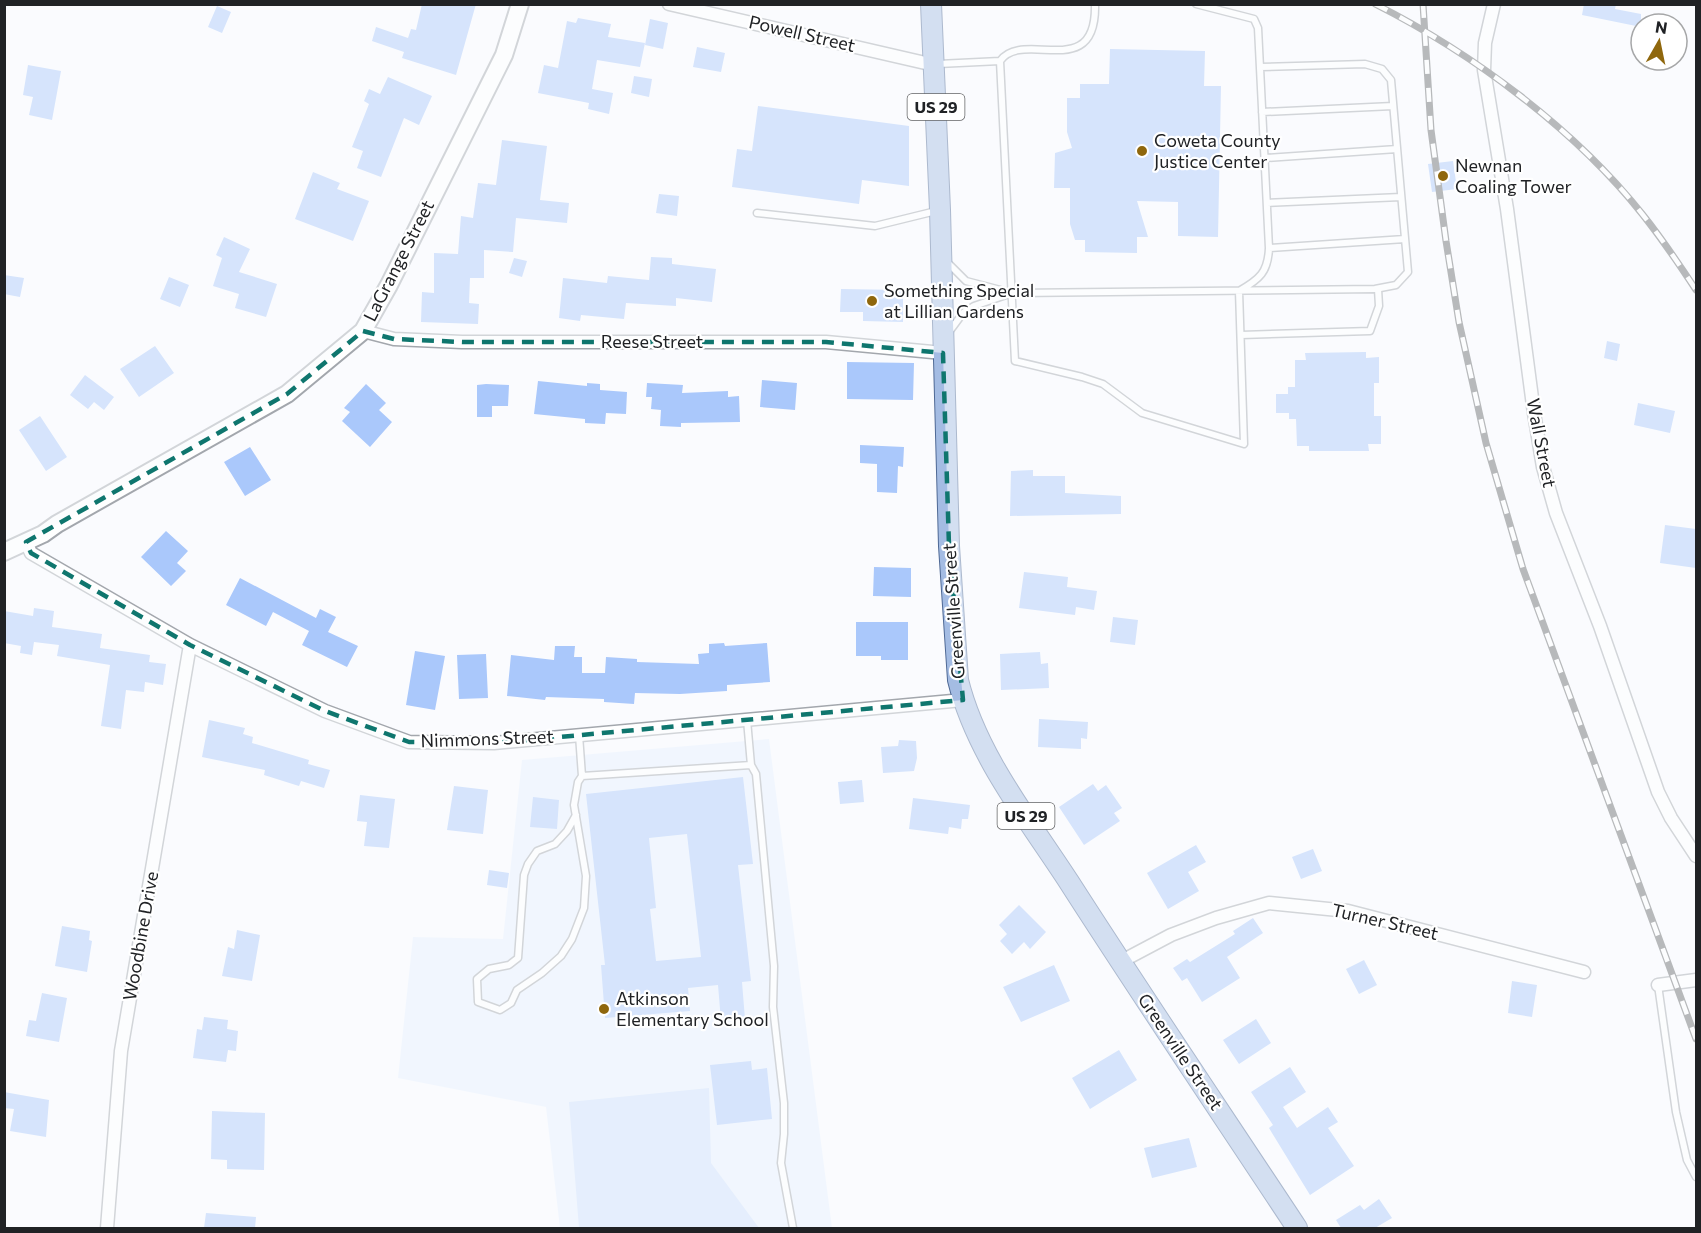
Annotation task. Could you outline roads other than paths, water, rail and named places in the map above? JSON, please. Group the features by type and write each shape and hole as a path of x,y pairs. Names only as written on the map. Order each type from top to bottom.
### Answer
{"main road":[{"name":"Greenville Street","path":"931,4 940,210 949,546 958,680 963,700 981,746 1120,962 1297,1228"}],"street":[{"name":"LaGrange Street","path":"4,552 26,542 287,394 363,331 389,285 504,55 520,4"},
{"name":"Powell Street","path":"669,4 934,65"},
{"name":"Wall Street","path":"1494,4 1485,43 1484,70 1507,209 1543,467 1557,513 1600,626 1658,792 1671,818 1696,856"},
{"name":"Reese Street","path":"363,331 394,339 462,342 826,342 943,346"},
{"name":"Nimmons Street","path":"26,542 31,553 190,645 325,711 409,742 494,743 963,700"},
{"name":"Woodbine Drive","path":"106,1228 121,1051 190,645"},
{"name":"Turner Street","path":"1120,962 1171,935 1216,918 1269,903 1348,911 1584,972"},
{"path":"1658,985 1696,980"}],"lane":[{"path":"934,65 1000,61 1009,53 1072,49 1092,34 1095,4"},
{"path":"1196,4 1254,19 1257,24 1269,248 1266,270 1239,291"},
{"path":"1000,61 1015,362 1103,384 1142,413 1244,444 1239,291"},
{"path":"941,256 966,281 1012,293 1378,289 1396,285 1408,272 1391,81 1382,69 1365,64 1260,67"},
{"path":"1262,112 1393,106"},
{"path":"1264,158 1397,149"},
{"path":"1267,203 1401,197"},
{"path":"757,213 875,226 940,210"},
{"path":"1269,248 1405,239"},
{"path":"1240,335 1370,331 1379,306 1378,289"},
{"path":"943,346 963,313 974,306 1012,293"},
{"path":"747,720 750,765 756,774 774,966 773,1007 784,1103 784,1134 780,1163 793,1228"},
{"path":"576,815 567,831 555,844 537,850 528,864 524,875 518,958 509,965 489,969 477,979 478,1002 488,1007 500,1010 511,1003 517,990 542,973 561,956 572,939 584,908 585,876 576,815 574,805 578,782 582,776 579,735"},
{"path":"582,776 750,765"},
{"path":"1658,985 1676,1112 1687,1160 1696,1178"}],"railway":[{"path":"1375,4 1448,46 1520,96 1554,123 1616,183 1657,233 1696,290"},
{"path":"1423,4 1431,130 1446,241 1459,322 1486,443 1523,569 1696,1039"}],"place":[{"name":"Coweta County Justice Center","path":"1142,151"},
{"name":"Newnan Coaling Tower","path":"1443,176"},
{"name":"Something Special at Lillian Gardens","path":"872,301"},
{"name":"Atkinson Elementary School","path":"604,1009"}]}
